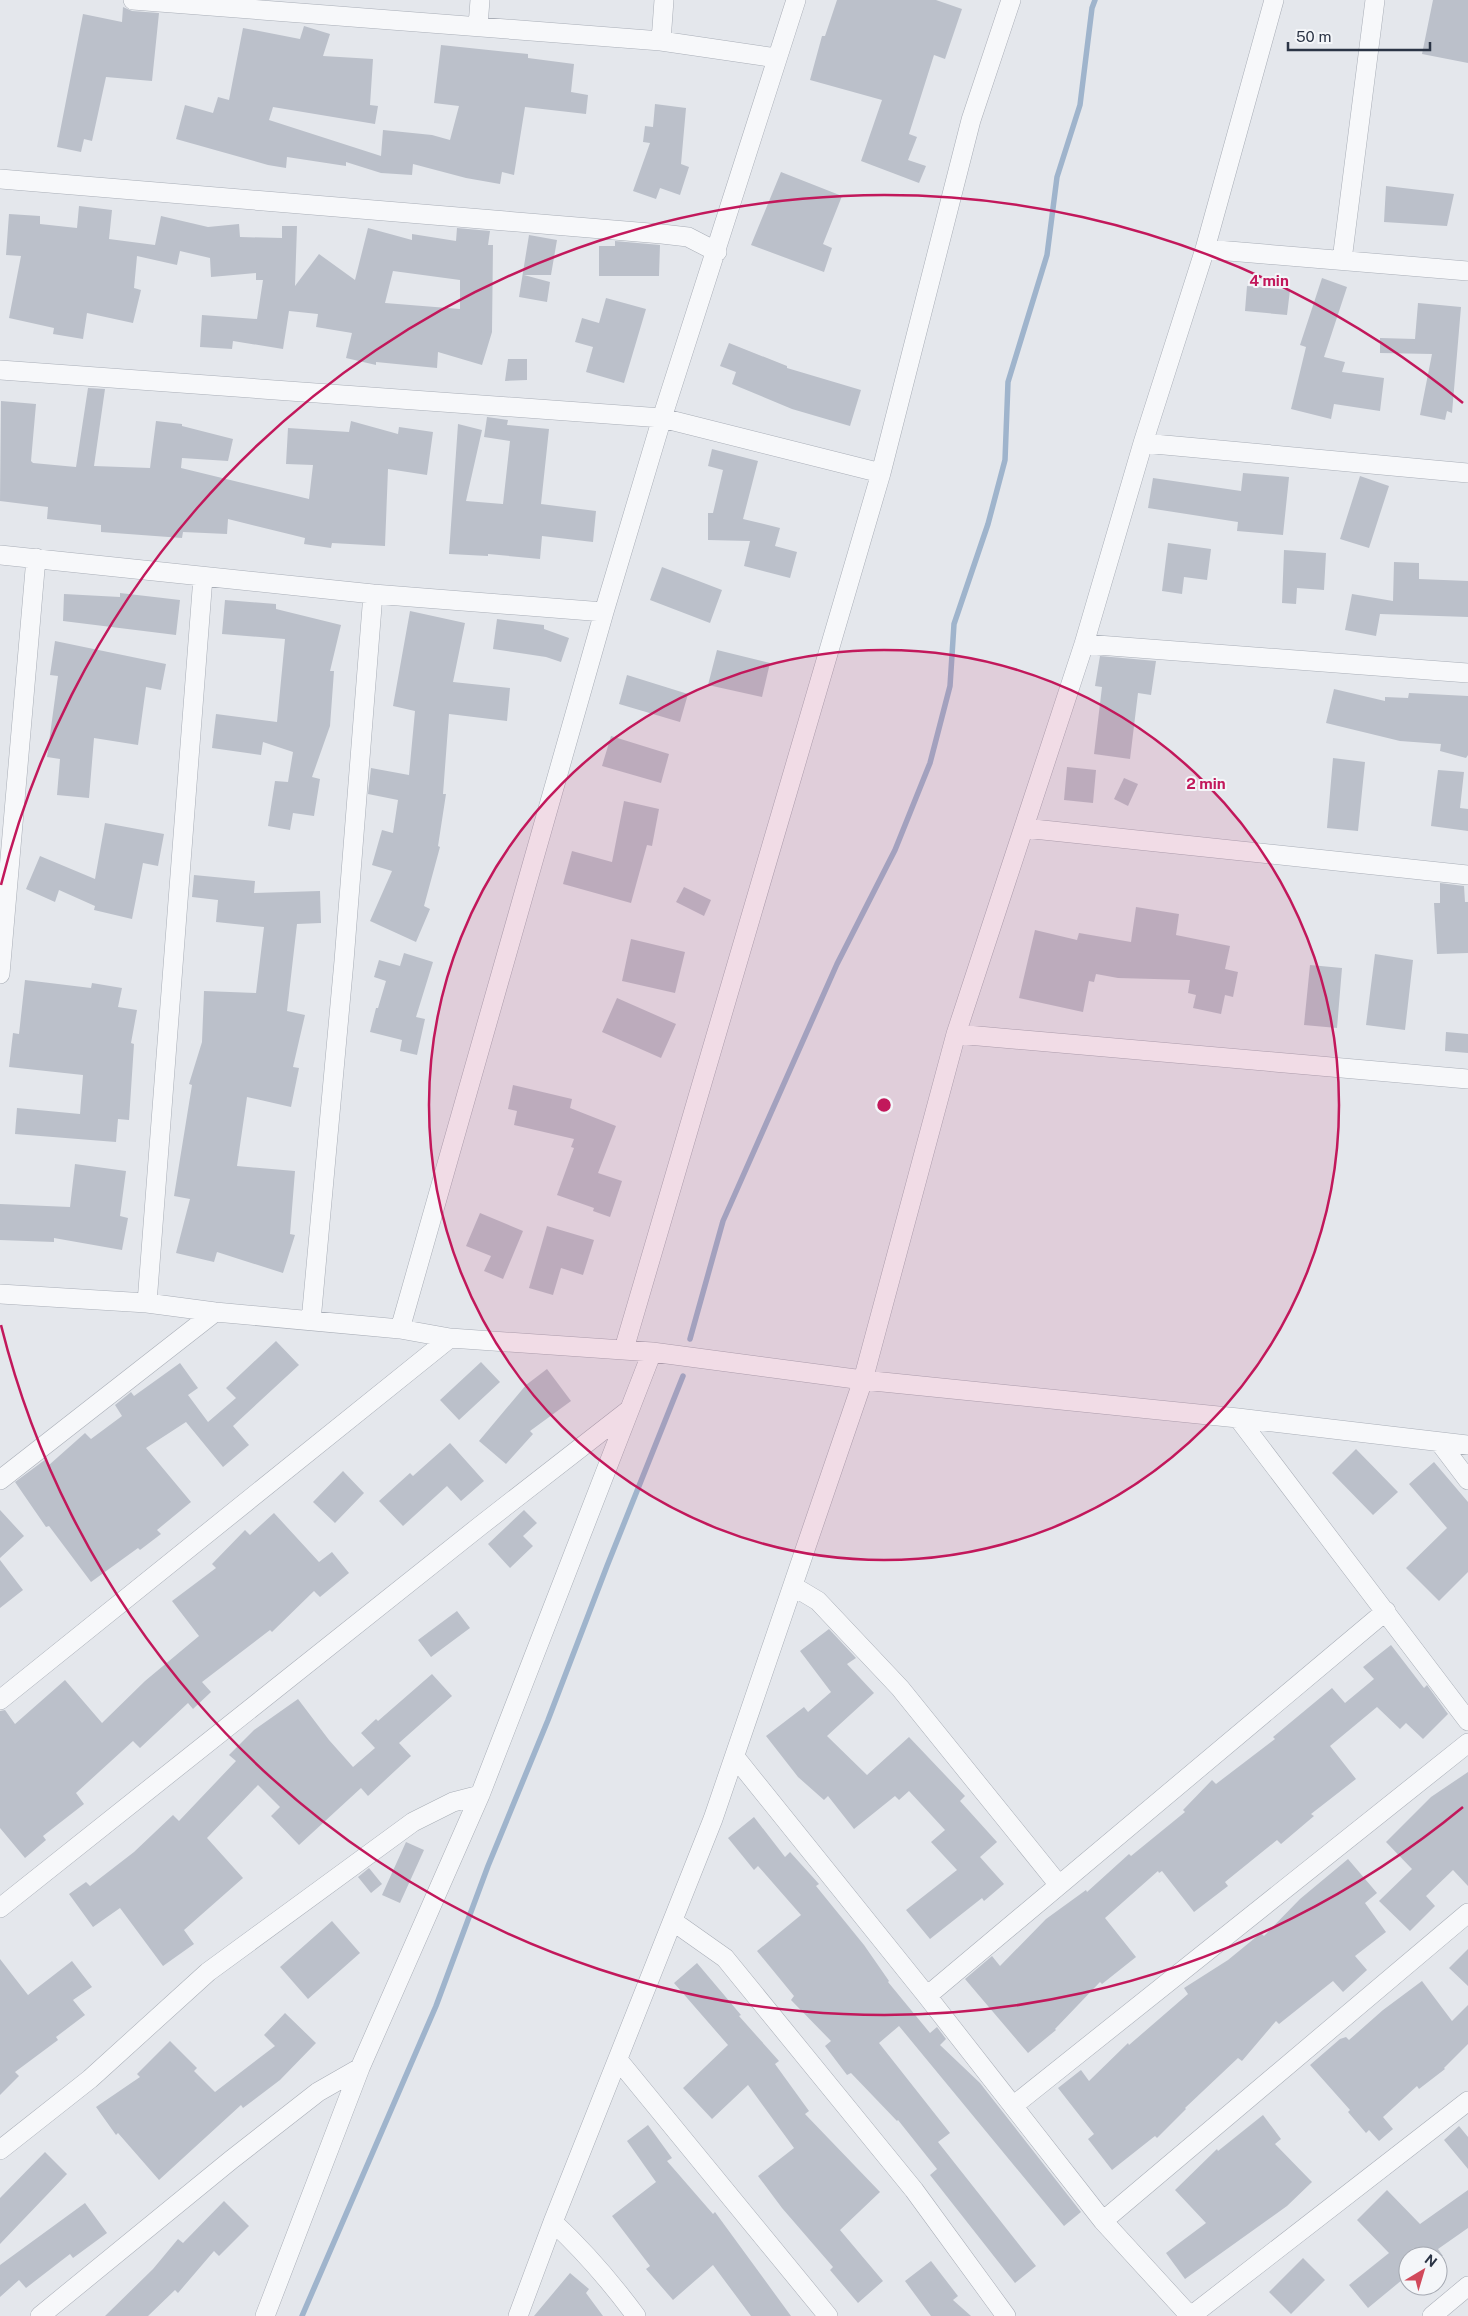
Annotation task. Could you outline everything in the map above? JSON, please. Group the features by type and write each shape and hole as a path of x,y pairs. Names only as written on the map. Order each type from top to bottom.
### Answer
{"street":[{"path":"133,0 286,7 478,26 662,41 776,58"},
{"path":"478,26 480,0"},
{"path":"662,41 664,0"},
{"path":"400,1328 604,612 662,418 717,252 776,58 796,0"},
{"path":"624,1349 881,473 971,120 1011,0"},
{"path":"518,2316 553,2222 674,1922 735,1758 863,1380 956,1034 1084,644 1143,443 1205,249 1274,0"},
{"path":"1342,260 1375,0"},
{"path":"0,179 662,234 688,237 717,252"},
{"path":"1205,249 1468,270"},
{"path":"0,370 662,418 881,473"},
{"path":"1143,443 1468,473"},
{"path":"0,555 373,594 604,612"},
{"path":"0,974 36,558"},
{"path":"147,1303 203,577"},
{"path":"311,1321 344,961 373,594"},
{"path":"1084,644 1468,673"},
{"path":"1024,828 1468,875"},
{"path":"956,1034 1468,1079"},
{"path":"0,1294 147,1303 215,1312 400,1328 450,1338 624,1349 863,1380 1238,1418 1468,1445"},
{"path":"0,1480 215,1312"},
{"path":"0,1700 450,1338"},
{"path":"265,2316 360,2068 480,1794 652,1352"},
{"path":"0,1908 630,1409"},
{"path":"1238,1418 1386,1611 1468,1722"},
{"path":"1440,1443 1468,1480"},
{"path":"581,1447 614,1451"},
{"path":"793,1586 818,1600 900,1688 1059,1885"},
{"path":"927,1996 1386,1611"},
{"path":"1013,2106 1468,1743"},
{"path":"735,1758 927,1996 1103,2221 1190,2316 1468,2101"},
{"path":"0,2150 90,2079 208,1972 413,1822 453,1802 480,1794"},
{"path":"1103,2221 1468,1913"},
{"path":"674,1922 725,1958 914,2190 1006,2316"},
{"path":"618,2061 828,2316"},
{"path":"40,2316 231,2160 318,2092 360,2068"},
{"path":"553,2222 581,2248 609,2280 636,2316"},
{"path":"1432,2316 1468,2286"}],"building":[{"path":"837,0 936,0 962,9 945,59 934,55 909,134 917,137 908,160 926,166 919,183 861,161 882,100 810,80 822,36 825,36"},
{"path":"1433,0 1468,0 1468,63 1422,54"},
{"path":"123,7 132,11 159,13 152,81 106,77 92,141 84,139 81,152 57,147 83,14 122,22"},
{"path":"304,26 330,34 323,56 373,59 370,105 378,106 375,124 273,107 269,120 381,156 383,130 432,135 450,140 459,106 434,103 441,45 528,54 528,58 574,64 571,92 588,95 586,114 525,107 514,175 502,172 500,184 466,178 413,164 412,175 381,173 346,162 346,166 287,157 286,168 268,165 176,139 185,105 213,113 218,97 229,100 243,28 300,39"},
{"path":"655,104 686,108 681,164 689,167 680,195 660,188 656,199 633,191 650,143 643,142 645,126 653,127"},
{"path":"781,172 842,196 823,244 832,248 824,272 751,245"},
{"path":"1386,186 1454,194 1447,226 1384,222"},
{"path":"79,206 112,210 109,239 155,245 161,216 208,227 239,224 240,237 282,238 282,226 297,226 295,286 319,254 355,280 368,228 412,240 412,234 456,241 457,228 490,231 488,245 493,245 492,332 482,365 438,352 437,368 376,362 376,365 346,358 352,333 316,327 318,314 289,311 283,349 233,341 232,349 200,347 202,315 257,319 263,280 256,280 256,273 211,277 210,258 180,251 177,265 137,256 134,288 141,290 133,323 87,313 83,339 53,334 54,328 9,318 21,256 6,255 9,214 40,216 40,224 77,228","holes":["393,271 460,280 460,309 385,303"]},
{"path":"529,235 557,240 551,275 524,275 550,282 547,302 519,297"},
{"path":"615,241 660,245 659,276 599,276 599,246 615,246"},
{"path":"1322,278 1347,287 1324,357 1345,362 1342,372 1384,378 1380,411 1334,404 1331,419 1291,409 1306,347 1300,345"},
{"path":"1247,286 1290,290 1287,315 1245,311"},
{"path":"606,298 646,309 624,383 586,372 593,347 575,342 582,318 599,323"},
{"path":"1418,303 1461,307 1452,413 1447,411 1445,420 1420,415 1432,354 1380,353 1380,338 1415,339"},
{"path":"729,343 787,366 787,368 861,390 850,426 792,409 732,384 736,372 720,366"},
{"path":"508,359 527,359 527,380 505,381"},
{"path":"88,388 105,389 94,466 150,468 156,421 182,424 182,426 233,439 228,461 182,458 181,468 309,499 313,465 286,464 288,428 349,432 351,421 398,434 399,427 433,432 427,475 388,469 385,546 332,543 331,548 304,544 305,538 228,519 227,534 183,532 182,538 101,532 101,525 47,519 48,507 0,501 1,401 36,404 31,461 33,463 76,467"},
{"path":"487,417 508,420 507,425 549,429 541,504 596,511 593,542 542,536 540,559 488,554 488,556 449,554 458,424 482,430 466,501 503,504 510,441 484,437"},
{"path":"712,449 758,461 743,519 780,528 775,546 797,552 790,578 744,566 750,541 708,540 708,513 713,513 723,470 708,466"},
{"path":"1243,473 1289,477 1283,535 1237,531 1238,522 1148,508 1153,478 1241,491"},
{"path":"1360,476 1389,486 1369,548 1340,539"},
{"path":"1168,543 1211,549 1207,580 1184,577 1182,594 1162,591"},
{"path":"1284,550 1326,553 1324,590 1297,588 1296,604 1282,603"},
{"path":"1394,562 1419,563 1419,579 1468,581 1468,617 1380,614 1376,636 1345,630 1352,594 1393,601"},
{"path":"662,567 722,590 710,623 650,600"},
{"path":"120,593 180,600 176,635 63,621 64,594 120,597"},
{"path":"225,600 276,604 276,609 341,625 330,671 334,671 330,726 312,777 320,779 314,816 293,813 290,830 268,826 275,781 288,782 293,752 263,742 261,755 212,748 216,714 277,722 285,639 222,634"},
{"path":"410,611 465,623 453,682 510,688 507,721 449,714 443,794 446,794 438,846 440,847 424,906 430,909 416,942 370,921 392,871 372,865 382,830 393,833 398,800 368,794 371,768 409,775 415,711 393,706"},
{"path":"497,619 544,625 544,629 569,638 561,662 546,657 493,649"},
{"path":"55,641 166,664 161,690 146,687 138,745 94,738 89,798 57,795 60,759 47,757 58,676 50,675"},
{"path":"717,650 770,663 762,697 708,685"},
{"path":"1100,656 1156,661 1151,695 1138,693 1130,759 1094,754 1102,687 1095,686"},
{"path":"627,675 688,694 680,722 619,704"},
{"path":"1334,689 1385,701 1385,697 1408,698 1409,693 1468,696 1468,755 1466,758 1440,751 1441,744 1400,741 1326,723"},
{"path":"611,736 669,754 661,783 602,766"},
{"path":"1333,758 1365,762 1358,831 1327,828"},
{"path":"1067,767 1096,770 1093,803 1064,800"},
{"path":"1438,770 1464,772 1460,808 1468,809 1468,831 1431,826"},
{"path":"1124,778 1138,784 1128,806 1114,799"},
{"path":"624,801 659,809 652,846 647,845 631,903 563,884 572,851 612,862"},
{"path":"105,823 164,834 158,866 143,863 132,919 94,910 95,906 59,890 55,902 26,889 40,856 95,879"},
{"path":"194,875 255,881 254,893 320,891 321,923 297,924 287,1011 305,1015 293,1067 299,1068 291,1107 247,1097 237,1166 295,1171 290,1234 295,1235 283,1273 217,1252 214,1262 176,1253 190,1199 174,1196 192,1085 189,1084 202,1042 204,991 256,993 264,927 216,922 218,900 192,897"},
{"path":"1440,883 1464,886 1465,902 1468,902 1468,953 1437,954 1434,903 1440,903"},
{"path":"684,887 711,900 704,916 676,902"},
{"path":"1136,907 1179,914 1176,935 1230,946 1225,969 1238,972 1233,997 1225,995 1221,1014 1193,1008 1196,995 1188,993 1190,980 1118,978 1096,974 1094,982 1089,981 1083,1012 1019,998 1035,930 1077,940 1079,933 1131,942"},
{"path":"631,939 685,952 675,993 622,981"},
{"path":"404,953 433,962 416,1017 425,1019 417,1055 400,1051 402,1040 370,1032 386,981 374,977 379,960 400,966"},
{"path":"1375,954 1413,960 1405,1030 1366,1025"},
{"path":"1310,965 1342,968 1337,1028 1304,1025"},
{"path":"25,980 91,988 92,983 122,988 118,1007 137,1010 131,1043 134,1044 129,1120 118,1119 116,1142 15,1134 17,1108 80,1114 83,1075 9,1067 13,1033 19,1034"},
{"path":"617,998 676,1024 661,1058 602,1032"},
{"path":"1446,1032 1468,1034 1468,1053 1445,1051"},
{"path":"513,1085 572,1099 570,1108 616,1126 598,1173 622,1181 610,1217 593,1211 594,1208 557,1195 574,1148 571,1147 574,1139 514,1125 517,1111 508,1109"},
{"path":"75,1164 126,1171 120,1216 128,1218 122,1250 54,1238 54,1242 0,1240 0,1204 70,1207"},
{"path":"480,1213 523,1231 503,1279 484,1271 491,1256 466,1246"},
{"path":"547,1226 594,1240 583,1275 561,1268 553,1295 529,1288"},
{"path":"276,1341 299,1365 233,1426 249,1445 223,1467 186,1422 146,1448 191,1502 157,1530 161,1534 91,1582 49,1526 46,1527 15,1482 46,1459 49,1465 85,1433 91,1439 122,1416 115,1405 131,1392 134,1396 180,1363 198,1388 188,1395 208,1422 236,1398 226,1388"},
{"path":"481,1362 500,1382 459,1420 440,1400"},
{"path":"547,1369 571,1401 530,1431 533,1434 506,1464 479,1441 526,1385"},
{"path":"450,1443 484,1481 461,1501 447,1486 403,1526 379,1501 410,1473 413,1476"},
{"path":"1356,1449 1398,1492 1373,1515 1332,1473"},
{"path":"1434,1462 1468,1502 1468,1572 1439,1601 1406,1568 1447,1528 1409,1484"},
{"path":"343,1471 364,1493 335,1523 313,1502"},
{"path":"0,1510 24,1536 0,1558"},
{"path":"524,1510 537,1523 523,1536 533,1546 510,1568 488,1544"},
{"path":"274,1513 319,1562 332,1552 349,1573 320,1597 314,1591 272,1632 270,1630 202,1682 211,1692 193,1709 188,1703 140,1748 133,1741 76,1793 84,1804 43,1836 46,1840 25,1858 0,1828 0,1711 5,1710 15,1724 65,1680 102,1723 145,1681 199,1636 172,1601 216,1568 212,1564 245,1530 250,1535"},
{"path":"0,1560 23,1590 0,1608"},
{"path":"457,1611 470,1628 431,1657 418,1640"},
{"path":"829,1629 856,1658 847,1664 874,1693 827,1736 867,1775 909,1737 965,1796 960,1801 997,1842 980,1857 1004,1884 984,1901 982,1898 930,1939 906,1910 957,1870 931,1842 945,1830 909,1791 899,1800 895,1796 854,1829 828,1796 824,1800 798,1777 766,1736 804,1707 808,1712 831,1692 800,1651"},
{"path":"1391,1645 1424,1688 1427,1685 1448,1714 1423,1739 1406,1723 1400,1729 1377,1707 1330,1746 1356,1779 1311,1814 1314,1816 1281,1844 1277,1840 1225,1882 1228,1886 1194,1912 1162,1871 1159,1873 1158,1871 1105,1918 1136,1957 1102,1984 1100,1982 1056,2030 1028,2053 965,1979 992,1956 1000,1966 1046,1919 1086,1890 1087,1892 1129,1854 1131,1856 1185,1812 1183,1810 1212,1780 1216,1784 1275,1739 1273,1737 1332,1688 1345,1703 1374,1679 1363,1667"},
{"path":"432,1674 452,1696 399,1743 411,1756 368,1796 361,1788 299,1845 271,1816 280,1807 258,1785 207,1838 243,1878 184,1930 194,1944 163,1966 120,1908 93,1927 69,1894 86,1882 90,1886 134,1852 173,1815 179,1821 236,1761 229,1755 254,1730 298,1699 329,1740 353,1767 375,1748 361,1733 376,1719 378,1721"},
{"path":"1468,1772 1468,1886 1453,1870 1426,1896 1435,1906 1410,1931 1379,1901 1412,1869 1386,1842 1431,1797"},
{"path":"754,1817 785,1857 790,1852 819,1884 816,1886 864,1945 888,1982 930,2033 937,2027 946,2039 940,2045 980,2083 1081,2212 1064,2226 899,2026 879,2043 950,2133 938,2142 1036,2266 1015,2283 930,2175 937,2169 898,2120 851,2073 847,2075 825,2046 831,2041 791,2000 794,1996 757,1951 801,1915 758,1866 754,1870 728,1838"},
{"path":"406,1842 424,1850 400,1903 382,1895"},
{"path":"1348,1859 1377,1893 1365,1903 1386,1932 1355,1956 1367,1970 1343,1992 1333,1981 1279,2024 1276,2021 1242,2061 1238,2058 1185,2108 1157,2138 1155,2136 1112,2170 1088,2139 1094,2134 1058,2088 1081,2070 1089,2081 1128,2043 1129,2045 1188,1994 1184,1988 1228,1960 1261,1933 1264,1936 1300,1899"},
{"path":"369,1868 382,1884 371,1893 358,1877"},
{"path":"332,1921 360,1953 308,1999 280,1967"},
{"path":"1468,1949 1468,1986 1449,1968"},
{"path":"0,1959 28,1995 72,1961 92,1987 73,2000 85,2015 56,2037 58,2040 15,2072 19,2076 0,2095"},
{"path":"697,1963 741,2015 739,2016 779,2061 775,2064 809,2111 805,2114 880,2192 840,2230 883,2281 858,2303 830,2270 833,2267 782,2208 758,2176 794,2148 748,2085 712,2119 683,2088 728,2045 674,1983"},
{"path":"1422,1981 1452,2021 1468,2005 1468,2044 1445,2069 1419,2089 1417,2086 1383,2117 1393,2129 1379,2141 1369,2130 1366,2133 1348,2112 1350,2110 1310,2065 1340,2039 1346,2037 1349,2040 1383,2010"},
{"path":"285,2013 316,2043 280,2080 243,2108 241,2105 159,2180 118,2133 116,2135 96,2107 140,2077 137,2074 170,2041 197,2068 194,2071 215,2092 275,2046 264,2035"},
{"path":"1263,2115 1281,2139 1275,2144 1312,2182 1287,2206 1185,2279 1166,2253 1206,2223 1175,2190 1217,2149 1218,2151"},
{"path":"648,2125 672,2158 667,2161 713,2214 715,2212 791,2316 751,2316 713,2265 673,2300 646,2269 650,2266 612,2216 656,2182 627,2141"},
{"path":"1459,2126 1468,2137 1468,2169 1444,2140"},
{"path":"45,2152 67,2174 0,2244 0,2198"},
{"path":"1387,2190 1420,2224 1468,2190 1468,2228 1442,2246 1398,2246 1398,2283 1368,2308 1349,2285 1389,2253 1357,2220"},
{"path":"224,2201 249,2226 219,2256 214,2251 178,2293 175,2290 148,2316 105,2316 153,2269 178,2239 183,2243"},
{"path":"85,2203 107,2233 73,2258 70,2254 26,2288 19,2280 0,2297 0,2265"},
{"path":"1303,2258 1325,2280 1291,2314 1269,2292"},
{"path":"931,2261 958,2296 953,2300 971,2316 931,2316 905,2281"},
{"path":"570,2273 589,2289 586,2293 603,2316 534,2316"}],"waterway":[{"path":"690,1339 723,1221 837,964 895,850 930,763 950,686 954,624 988,524 1005,460 1008,382 1047,255 1057,177 1080,105 1092,8 1095,0"},
{"path":"302,2316 436,2006 488,1866 548,1720 683,1376"}]}
